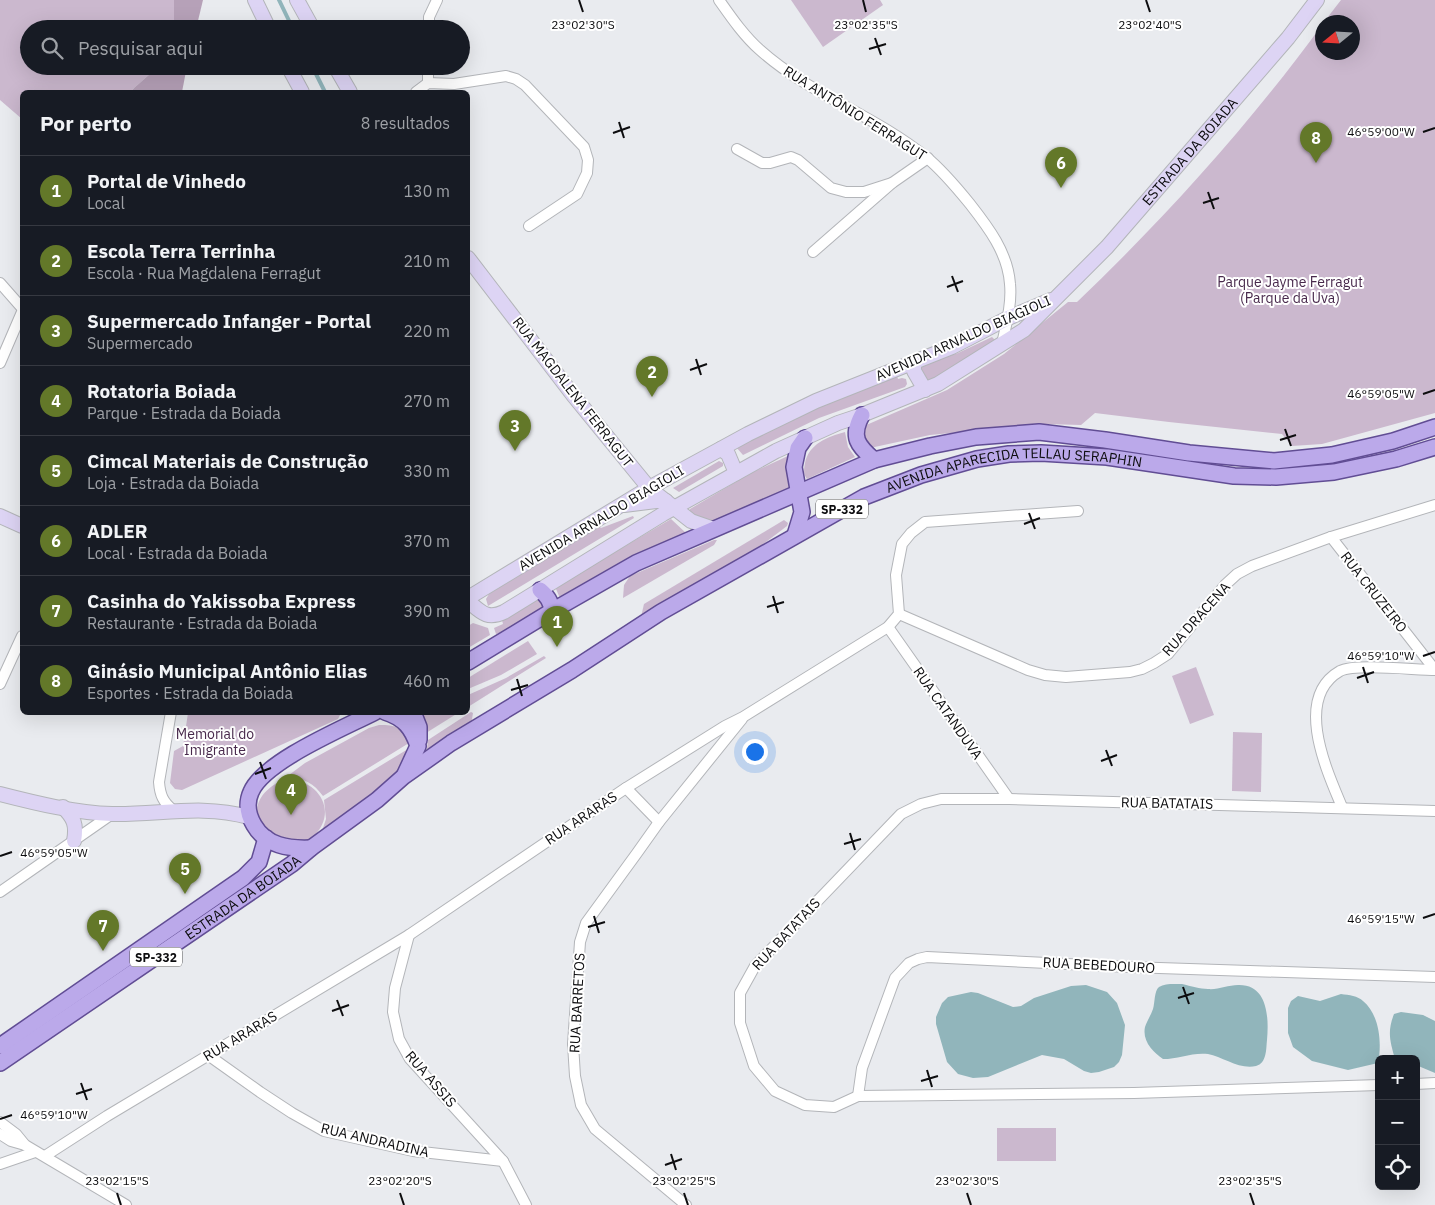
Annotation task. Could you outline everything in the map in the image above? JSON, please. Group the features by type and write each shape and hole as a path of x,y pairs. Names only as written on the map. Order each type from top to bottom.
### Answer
{"main road":[{"path":"254,0 264,20"},
{"path":"297,0 309,20"},
{"name":"ESTRADA DA BOIADA","path":"1056,297 1107,247 1154,194 1288,38 1316,0"},
{"path":"293,75 301,90"},
{"path":"340,75 349,90"},
{"name":"RUA MAGDALENA FERRAGUT","path":"470,261 573,395 649,488 691,522 714,528"},
{"name":"AVENIDA ARNALDO BIAGIOLI","path":"470,599 649,488 721,449 816,401 952,346 1056,297"},
{"name":"AVENIDA ARNALDO BIAGIOLI","path":"470,602 483,613 490,616 496,616 504,612 670,505 776,451 838,423 938,384 1024,330 1056,297"},
{"path":"914,362 914,371 925,390"},
{"path":"862,415 856,426 856,437 859,446 874,460"},
{"name":"AVENIDA APARECIDA TELLAU SERAPHIN","path":"470,661 636,563 874,460 930,446 976,437 1039,432 1274,461 1332,455 1393,440 1435,427"},
{"path":"796,535 802,512 794,468 798,448 805,438"},
{"name":"AVENIDA APARECIDA TELLAU SERAPHIN","path":"310,848 377,800 403,777 470,730 572,670 661,612 864,497 921,475 978,459 1009,454 1041,453 1107,457 1234,476 1276,477 1334,472 1396,460 1435,447"},
{"path":"721,449 728,454 736,473"},
{"path":"621,505 656,500 670,505"},
{"path":"0,516 20,525"},
{"path":"540,590 552,604 552,611"},
{"path":"470,656 499,644"},
{"path":"310,848 284,847 266,838 249,817 250,792 261,777 290,756 369,715"},
{"path":"391,715 404,721 414,732 418,746"},
{"path":"403,777 418,746 420,736 415,715"},
{"path":"0,794 63,807 112,814 173,810 225,811 249,817"},
{"path":"63,807 73,818 75,824 74,841"},
{"name":"ESTRADA DA BOIADA","path":"0,1046 243,878 259,862 266,838"},
{"name":"ESTRADA DA BOIADA","path":"0,1063 292,864 310,848"}],"street":[{"path":"429,20 437,0"},
{"name":"RUA ANTÔNIO FERRAGUT","path":"719,0 733,20 759,50 801,81 856,111 908,143 928,158 960,193 994,236 1005,260 1010,284 1008,318 1002,344"},
{"path":"428,75 428,83"},
{"path":"419,90 428,83 454,84 506,76 516,79 525,85 584,147 588,160 587,173 577,194 529,226"},
{"path":"738,149 762,163 770,163 791,157 798,160 831,188 846,192 864,192 892,184"},
{"path":"813,252 892,184 928,158"},
{"path":"0,283 20,306"},
{"path":"0,363 20,317"},
{"name":"RUA DRACENA","path":"899,614 1028,670 1045,675 1066,677 1130,672 1154,663 1168,654 1225,585 1238,574 1252,566 1331,537 1435,505"},
{"path":"899,614 896,575 902,544 911,533 925,522 1078,511"},
{"name":"RUA CRUZEIRO","path":"1331,537 1435,670"},
{"name":"RUA ARARAS","path":"45,1156 107,1116 409,934 626,788 725,726 743,718 888,626 899,614"},
{"name":"RUA CATANDUVA","path":"888,626 1009,799"},
{"path":"0,684 20,640"},
{"path":"1342,807 1330,777 1316,725 1315,710 1321,692 1341,671 1355,668 1435,670"},
{"path":"170,715 159,782 160,794 164,802 173,810"},
{"name":"RUA BARRETOS","path":"686,1205 595,1129 581,1105 575,1076 573,1044 580,942 586,923 659,822 743,718"},
{"path":"626,788 659,822"},
{"name":"RUA BATATAIS","path":"1375,1085 1134,1093 858,1096 834,1107 805,1105 776,1091 754,1066 740,1024 740,993 755,966 901,814 921,804 941,799 1009,799 1435,811"},
{"path":"0,892 112,814"},
{"name":"RUA ASSIS","path":"409,934 395,988 393,1012 399,1038 410,1059 503,1161 526,1205"},
{"name":"RUA BEBEDOURO","path":"858,1096 862,1068 895,978 909,963 927,957 1129,967 1435,977"},
{"name":"RUA ANDRADINA","path":"208,1055 292,1113 324,1131 413,1152 503,1161"},
{"path":"1420,1084 1435,1083"},
{"path":"0,1122 35,1152 45,1156 126,1205"},
{"path":"0,1134 11,1141 25,1145"},
{"path":"0,1164 35,1152"}],"green space":[{"path":"0,0 174,0 174,20 20,20 20,75 149,75 132,90 20,90 20,117 0,100"},
{"path":"791,0 880,0 883,5 823,47"},
{"name":"Parque Jayme Ferragut (Parque da Uva)","path":"1341,0 1435,0 1435,413 1322,444 1292,446 1282,434 1095,413 1081,425 1044,424 930,435 870,448 863,438 864,426 947,390 1004,354 1068,302 1077,302 1143,237 1206,169 1265,99 1315,34 1315,60 1360,60 1360,15 1329,15"},
{"path":"992,337 996,341 931,381 927,379 921,368 923,365 958,353"},
{"path":"897,376 898,379 906,379 907,384 905,387 819,418 743,455 736,447 823,405"},
{"path":"845,432 848,447 855,457 807,479 804,467 810,451 825,439"},
{"path":"790,455 794,490 712,523 700,519 689,511 751,473"},
{"path":"719,461 723,463 723,466 679,492 673,488"},
{"path":"633,516 634,518 488,606 486,599 489,594 599,526 601,528"},
{"path":"671,519 686,533 635,555 561,598 559,596 556,589 559,585"},
{"path":"784,520 788,523 787,526 742,560 640,621 644,604"},
{"path":"717,540 714,545 623,598 624,585 630,576"},
{"path":"537,599 541,599 545,605 543,608 507,631 496,634 494,628 503,624 502,620"},
{"path":"473,623 488,628 490,635 470,647 470,625"},
{"path":"528,641 537,654 501,675 470,688 470,677"},
{"path":"544,656 546,658 470,706 470,694 506,678"},
{"path":"1196,667 1214,715 1190,724 1172,676"},
{"path":"470,713 473,713 471,725 426,757 428,740 466,715 470,715"},
{"name":"Memorial do Imigrante","path":"188,715 340,715 338,719 182,790 175,789 170,783 174,751 183,746"},
{"path":"419,715 455,715 426,733"},
{"path":"379,725 398,728 404,733 409,743 323,796 307,781 297,778 285,778 305,763 369,728"},
{"path":"1233,732 1262,733 1261,792 1232,791"},
{"path":"410,749 401,773 322,831 326,819 324,800"},
{"path":"287,779 308,785 316,791 322,799 325,808 321,827 312,838 302,844 270,838 259,821 257,813 260,800 264,794 274,785"},
{"path":"997,1128 1056,1128 1056,1161 997,1161"}],"shaded area":[{"path":"174,0 203,0 198,20 174,20"},
{"path":"149,75 185,75 182,90 132,90"}],"water":[{"path":"1182,984 1202,989 1238,985 1248,986 1261,996 1267,1013 1268,1031 1266,1051 1264,1059 1260,1064 1250,1067 1238,1065 1208,1054 1163,1059 1149,1046 1145,1037 1145,1027 1153,1009 1156,991 1164,985"},
{"path":"1086,985 1107,992 1117,1003 1125,1025 1122,1055 1114,1067 1091,1073 1064,1059 1042,1055 988,1077 973,1078 958,1074 947,1062 936,1024 936,1017 942,1003 948,997 971,992 978,993 1013,1007 1021,1006 1034,998 1071,986"},
{"path":"1341,994 1361,999 1369,1007 1376,1022 1380,1047 1379,1055 1375,1055 1375,1064 1348,1070 1312,1061 1293,1047 1288,1033 1288,1008 1291,1001 1298,996 1320,1001"},
{"path":"1401,1012 1423,1015 1435,1021 1435,1073 1420,1067 1420,1055 1394,1055 1390,1031 1394,1014"}],"waterway":[{"path":"279,0 289,20"},
{"path":"316,75 324,90"}],"place":[{"name":"Ginásio Municipal Antônio Elias","path":"1316,163"},
{"name":"ADLER","path":"1061,188"},
{"name":"Escola Terra Terrinha","path":"652,397"},
{"name":"Supermercado Infanger - Portal","path":"515,451"},
{"name":"Portal de Vinhedo","path":"557,647"},
{"name":"Rotatoria Boiada","path":"291,815"},
{"name":"Cimcal Materiais de Construção","path":"185,894"},
{"name":"Casinha do Yakissoba Express","path":"103,951"}]}
